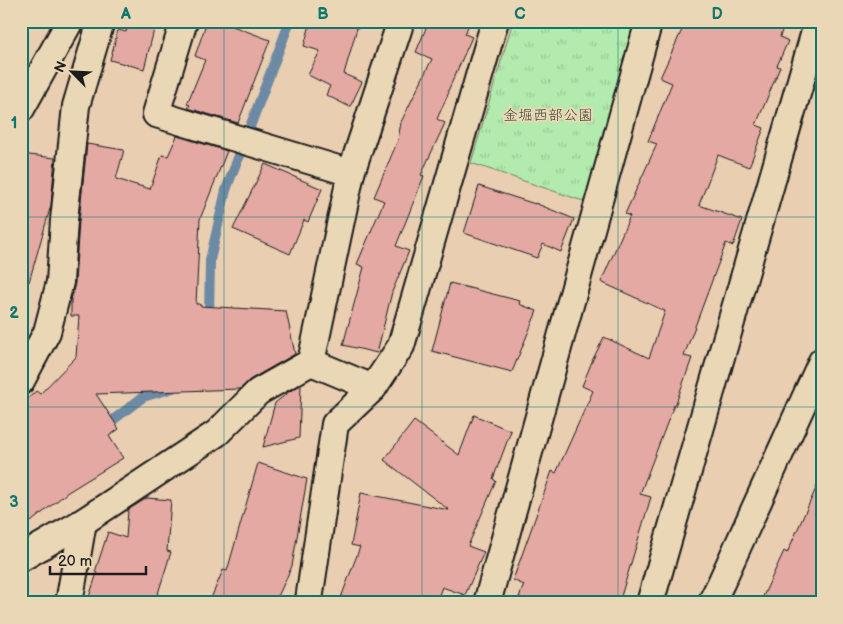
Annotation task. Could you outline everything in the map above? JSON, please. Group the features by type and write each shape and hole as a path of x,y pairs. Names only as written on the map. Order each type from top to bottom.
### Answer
{"street":[{"path":"21,109 70,21"},
{"path":"21,382 47,332 60,282 64,220 76,106 101,21"},
{"path":"184,21 156,114 351,173"},
{"path":"21,558 83,522 217,433 258,392 311,362 351,173 399,27 399,21"},
{"path":"307,603 334,424 373,388 400,346 495,21"},
{"path":"487,603 649,21"},
{"path":"650,603 818,21"},
{"path":"711,603 822,361"},
{"path":"311,362 373,388"},
{"path":"69,603 83,522"}],"green space":[{"name":"金堀西部公園","path":"513,21 638,21 586,202 471,163"}],"building":[{"path":"129,21 138,21 155,26 144,69 110,60 118,30 126,32"},
{"path":"207,21 219,21 270,40 238,123 188,108 190,105 187,104 205,60 195,56"},
{"path":"311,21 359,21 344,74 362,82 350,107 326,95 330,86 308,75 320,51 304,46"},
{"path":"429,21 470,21 465,34 472,37 437,119 445,123 421,175 424,176 396,246 409,251 392,292 377,353 343,345 364,267 357,264 384,201 374,197 398,140 401,122 432,59 416,52"},
{"path":"686,21 785,21 780,37 788,41 777,66 780,67 756,125 764,128 749,167 718,155 699,205 742,220 733,246 726,243 684,356 692,358 640,494 651,497 619,603 533,603 519,597 524,585 513,580 552,471 556,473 593,391 582,386 593,359 604,337 649,358 665,311 601,282 630,216 625,214 657,144 648,141 672,83 660,78"},
{"path":"177,136 227,151 200,219 196,304 200,304 200,306 286,311 295,354 251,379 240,389 96,394 119,429 109,436 123,458 68,492 21,530 21,405 36,391 40,394 76,357 79,316 71,316 71,300 75,283 87,144 124,150 116,179 150,189 162,155 168,156"},
{"path":"21,154 55,158 51,205 29,282 21,281"},
{"path":"265,164 322,189 308,222 304,220 290,254 233,229"},
{"path":"479,186 535,203 574,219 561,252 543,244 537,258 464,233"},
{"path":"450,283 520,301 519,304 537,311 512,372 432,351"},
{"path":"301,385 299,438 263,447 275,403"},
{"path":"474,415 511,431 493,479 496,481 468,546 484,552 465,595 442,587 436,603 339,603 360,547 351,545 361,493 449,510 384,460 414,421 459,455"},
{"path":"258,463 307,479 292,566 275,603 209,603 223,570 227,571"},
{"path":"822,475 822,603 760,603 784,551 787,553"},
{"path":"147,498 171,500 167,551 171,552 155,603 87,603 108,532 126,538 128,510"}],"waterway":[{"path":"210,320 210,260 226,190 290,21"},
{"path":"104,427 143,397 173,388"}]}
